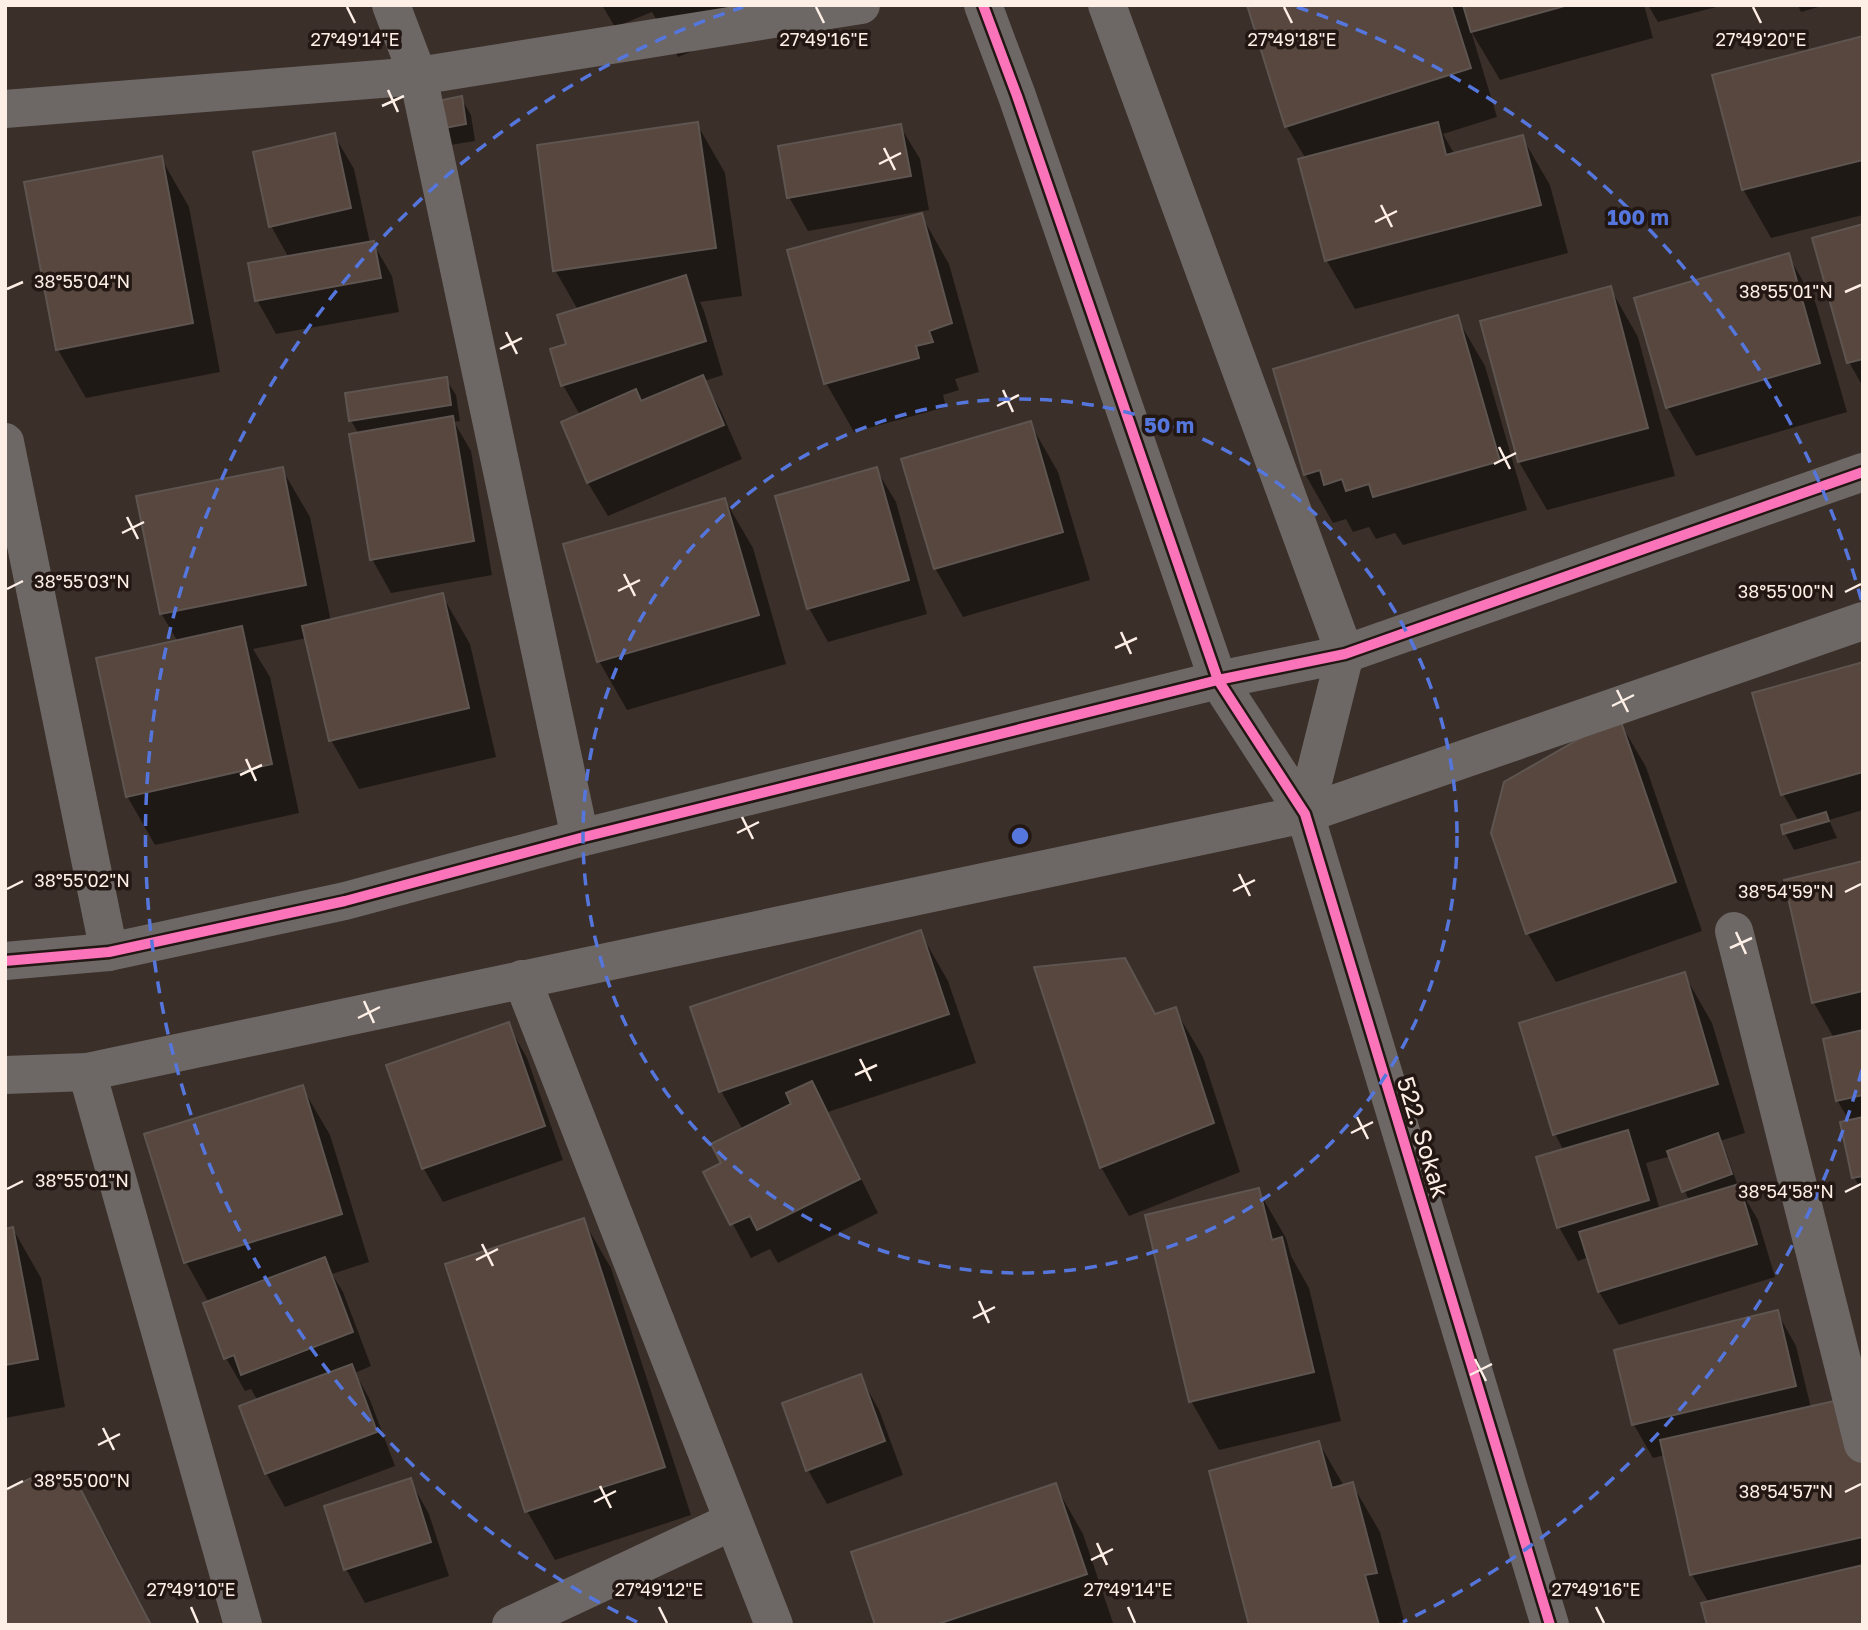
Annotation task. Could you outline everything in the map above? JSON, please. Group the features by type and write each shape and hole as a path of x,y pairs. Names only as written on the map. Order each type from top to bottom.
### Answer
{"street":[{"path":"391,5 418,76 580,838"},
{"path":"5,110 418,76 861,5"},
{"name":"522. Sokak","path":"983,5 1022,109 1218,680 1305,814 1550,1625"},
{"path":"1107,5 1345,654 1305,814"},
{"path":"5,442 108,952"},
{"path":"5,961 108,952 345,901 580,838 1218,680 1345,654 1863,472"},
{"path":"5,1075 87,1072 1305,814 1863,621"},
{"path":"1734,931 1863,1444"},
{"path":"522,979 774,1625"},
{"path":"87,1072 243,1625"},
{"path":"511,1625 733,1521"}],"building":[{"path":"1247,5 1451,5 1471,68 1285,127"},
{"path":"1463,5 1568,5 1471,32"},
{"path":"1863,36 1863,160 1742,190 1712,75"},
{"path":"462,96 466,124 439,129 433,102"},
{"path":"698,122 716,248 553,271 537,145"},
{"path":"1438,122 1446,155 1523,135 1541,205 1325,261 1298,159"},
{"path":"901,124 911,176 787,198 778,146"},
{"path":"335,133 351,208 269,227 253,152"},
{"path":"162,156 193,323 56,350 24,182"},
{"path":"922,213 952,323 929,331 933,342 916,346 919,358 824,384 787,250"},
{"path":"1863,224 1863,359 1847,363 1812,238"},
{"path":"374,241 381,278 255,301 248,263"},
{"path":"1789,253 1820,363 1666,408 1634,298"},
{"path":"686,275 706,341 561,386 550,349 566,344 557,315"},
{"path":"1611,286 1648,428 1518,462 1480,321"},
{"path":"1458,315 1500,461 1373,497 1369,484 1346,491 1342,479 1324,485 1320,470 1304,475 1273,369"},
{"path":"703,375 724,425 587,483 561,422 636,389 641,401"},
{"path":"447,377 451,405 349,421 345,393"},
{"path":"453,416 474,541 370,560 349,434"},
{"path":"1031,421 1063,532 934,569 901,459"},
{"path":"283,467 306,585 160,614 136,496"},
{"path":"877,467 909,580 807,609 775,496"},
{"path":"725,498 759,615 597,662 563,544"},
{"path":"443,593 469,708 329,741 302,626"},
{"path":"242,626 272,764 126,797 96,658"},
{"path":"1863,662 1863,772 1781,795 1752,693"},
{"path":"1619,716 1676,882 1526,934 1491,833 1504,782"},
{"path":"1826,812 1829,821 1783,834 1781,825"},
{"path":"1863,861 1863,991 1812,1003 1784,880"},
{"path":"921,930 949,1014 719,1092 690,1007"},
{"path":"1125,958 1155,1014 1176,1007 1214,1123 1100,1168 1034,967"},
{"path":"1685,972 1718,1084 1553,1135 1519,1023"},
{"path":"509,1022 545,1126 422,1169 386,1065"},
{"path":"1863,1030 1863,1095 1836,1101 1823,1039"},
{"path":"812,1081 860,1179 757,1230 750,1216 730,1225 703,1172 721,1163 711,1144 791,1104 786,1093"},
{"path":"303,1085 342,1214 184,1263 144,1134"},
{"path":"1863,1117 1863,1176 1852,1178 1840,1122"},
{"path":"1628,1130 1649,1200 1557,1228 1536,1157"},
{"path":"1718,1133 1732,1174 1682,1192 1667,1151"},
{"path":"1739,1184 1757,1244 1598,1292 1579,1232"},
{"path":"1259,1188 1272,1240 1282,1237 1314,1372 1189,1402 1145,1215"},
{"path":"584,1218 665,1467 525,1512 445,1264"},
{"path":"13,1227 38,1359 5,1365 5,1229"},
{"path":"325,1257 353,1332 241,1375 234,1355 224,1359 203,1303"},
{"path":"1778,1310 1796,1386 1632,1425 1614,1350"},
{"path":"352,1364 377,1432 265,1474 239,1406"},
{"path":"861,1374 885,1441 806,1471 782,1403"},
{"path":"1848,1398 1863,1465 1863,1537 1690,1575 1660,1440"},
{"path":"1319,1441 1332,1488 1353,1482 1377,1573 1365,1575 1379,1625 1249,1625 1209,1471"},
{"path":"71,1471 151,1625 5,1625 5,1491 35,1476 41,1487"},
{"path":"411,1478 431,1542 344,1570 324,1506"},
{"path":"1056,1483 1087,1574 935,1625 875,1625 851,1552"},
{"path":"1863,1565 1863,1625 1707,1625 1701,1603"}],"cycle path":[{"path":"983,5 1017,96 1218,680 1305,814 1550,1625"},
{"path":"5,961 109,952 345,901 580,838 1218,680 1345,654 1863,472"}]}
